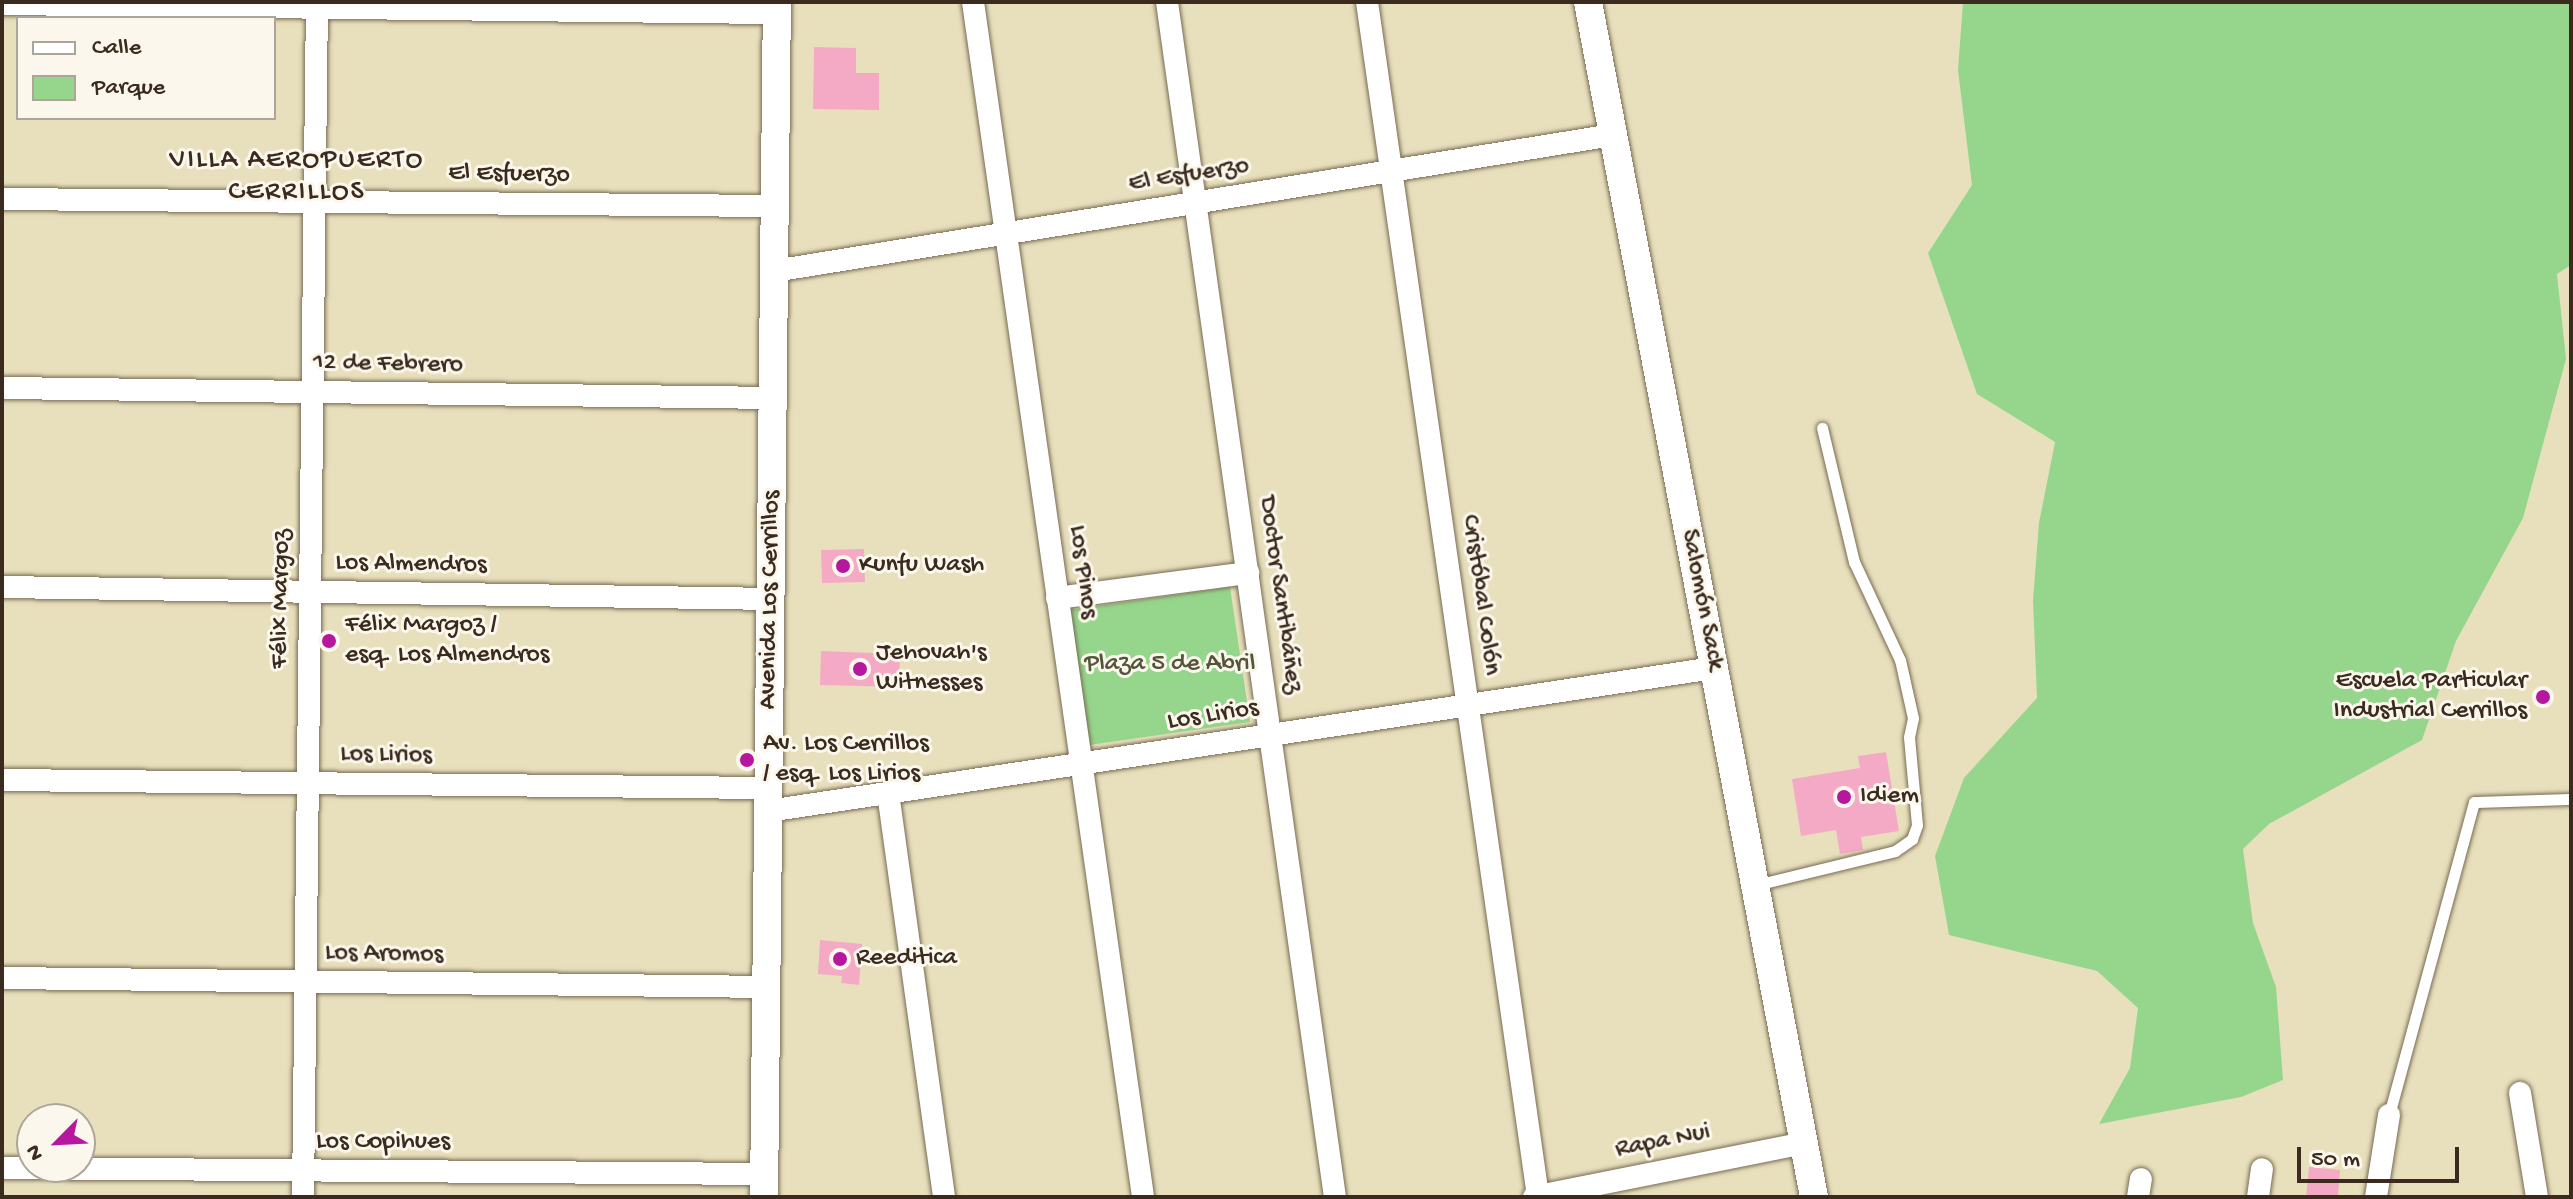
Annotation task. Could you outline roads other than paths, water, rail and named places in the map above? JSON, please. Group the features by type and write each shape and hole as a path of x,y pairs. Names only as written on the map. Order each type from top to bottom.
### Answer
{"street":[{"name":"Los Pinos","path":"973,2 1143,1197"},
{"name":"Doctor Santibáñez","path":"1167,2 1335,1197"},
{"name":"Cristóbal Colón","path":"1367,2 1536,1196"},
{"name":"Salomón Sack","path":"1588,2 1814,1197"},
{"path":"2,4 777,7"},
{"name":"Félix Margoz","path":"303,1197 317,4"},
{"name":"Avenida Los Cerrillos","path":"764,1186 777,7"},
{"name":"El Esfuerzo","path":"774,271 1613,135"},
{"name":"El Esfuerzo","path":"2,199 775,206"},
{"name":"12 de Febrero","path":"2,388 773,398"},
{"path":"1057,598 1248,573"},
{"name":"Los Almendros","path":"2,587 771,599"},
{"name":"Los Lirios","path":"2,780 307,783 769,800 888,793 1714,668"},
{"path":"888,793 944,1197"},
{"name":"Los Aromos","path":"2,978 766,987"},
{"path":"2520,1093 2537,1197"},
{"path":"2376,1197 2389,1115"},
{"name":"Rapa Nui","path":"1536,1196 1804,1143"},
{"name":"Los Copihues","path":"2,1168 303,1170 764,1186"},
{"path":"2258,1197 2262,1169"}],"lane":[{"path":"1755,885 1895,851 1912,839 1917,825 1909,737 1913,718 1900,660 1854,562 1822,428"},
{"path":"2389,1115 2474,802 2571,799"}],"place":[{"name":"Kunfu Wash","path":"843,566"},
{"name":"Félix Margoz / esq. Los Almendros","path":"329,641"},
{"name":"Jehovah's Witnesses","path":"860,669"},
{"name":"Escuela Particular Industrial Cerrillos","path":"2543,697"},
{"name":"Av. Los Cerrillos / esq. Los Lirios","path":"747,760"},
{"name":"Idiem","path":"1844,797"},
{"name":"Reeditica","path":"840,959"}],"district":[{"name":"VILLA AEROPUERTO CERRILLOS","path":"297,177"}],"park label":[{"name":"Plaza 5 de Abril","path":"1170,665"}]}
